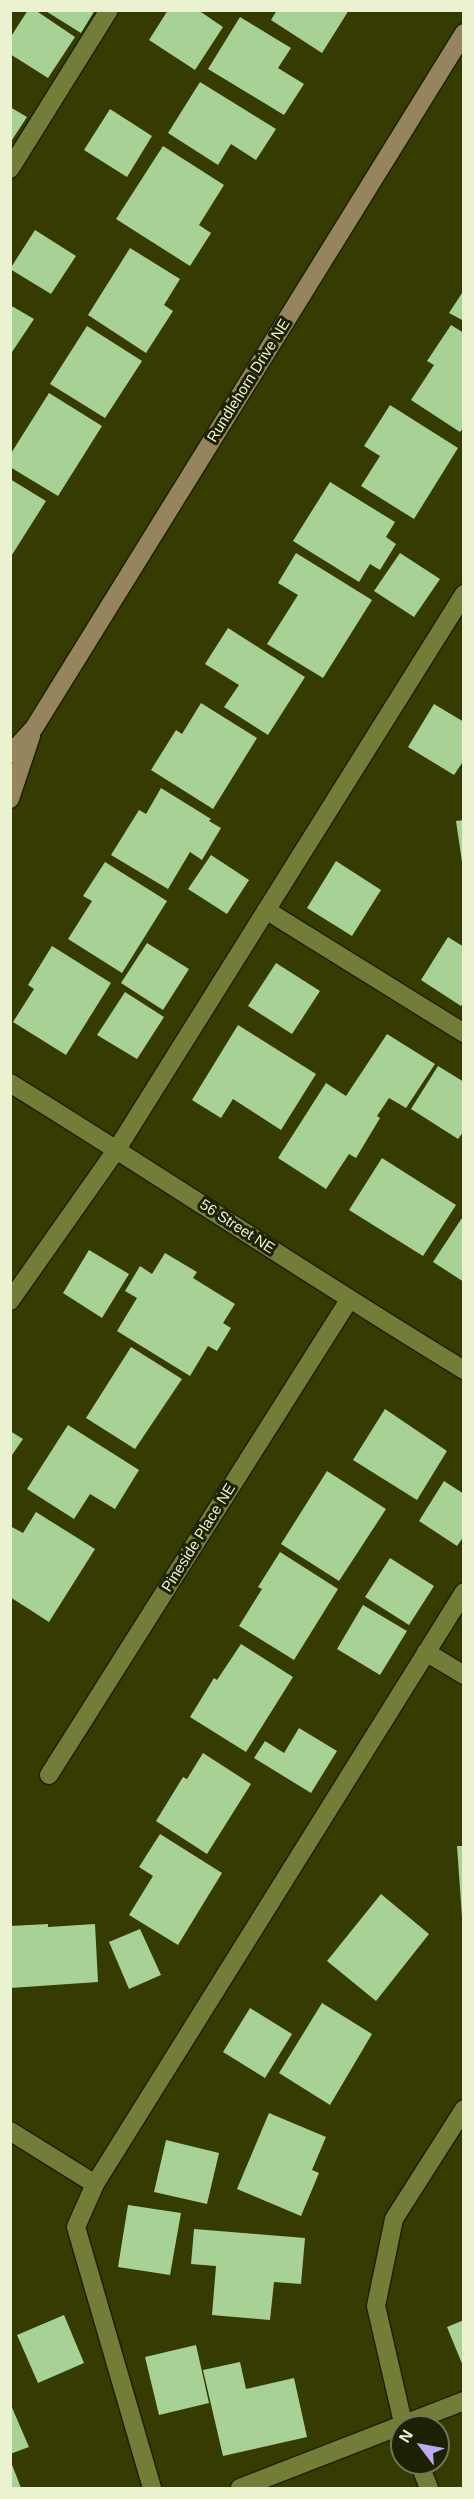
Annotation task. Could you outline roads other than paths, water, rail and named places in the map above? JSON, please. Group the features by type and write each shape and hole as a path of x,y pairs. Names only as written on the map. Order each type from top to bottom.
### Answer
{"street":[{"path":"10,169 109,10"},
{"name":"Rundlehorn Drive NE","path":"10,754 34,728 464,33"},
{"path":"10,1300 117,1149 464,594"},
{"name":"Rundlehorn Drive NE","path":"10,799 34,728"},
{"path":"267,909 464,1033"},
{"name":"56 Street NE","path":"10,1083 117,1149 349,1300 464,1370"},
{"name":"Pineside Place NE","path":"49,1775 349,1300"},
{"path":"152,2488 76,2227 95,2184 464,1592"},
{"path":"426,1652 464,1676"},
{"path":"401,2415 376,2306 394,2219 464,2109"},
{"path":"10,2131 95,2184"},
{"path":"432,2415 464,2402"},
{"path":"240,2488 390,2431"}]}
